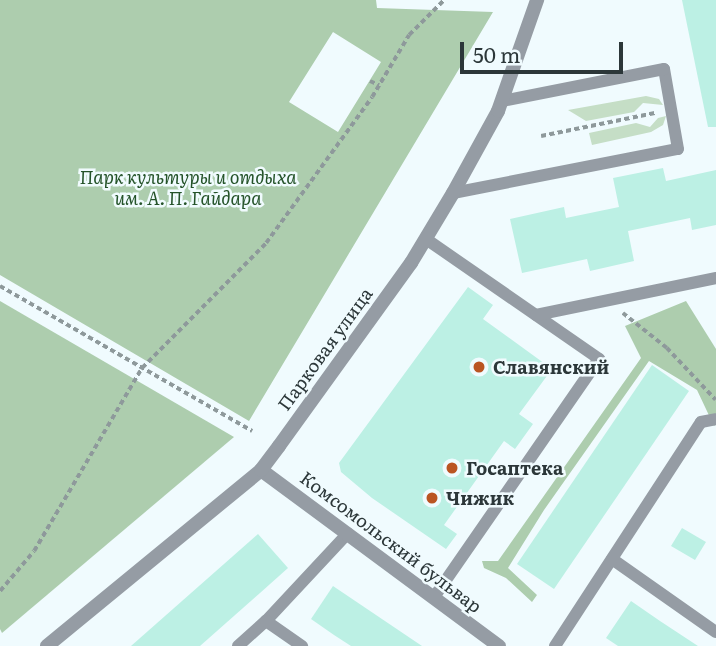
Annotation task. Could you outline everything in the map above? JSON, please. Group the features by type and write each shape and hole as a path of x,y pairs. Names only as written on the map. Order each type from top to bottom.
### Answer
{"street":[{"name":"Парковая улица","path":"47,646 261,470 426,239 453,194 502,101 537,0"},
{"name":"Комсомольский бульвар","path":"261,470 499,646"}],"lane":[{"path":"453,194 678,149 664,69 502,101"},
{"path":"426,239 599,359 434,597"},
{"path":"536,315 716,278"},
{"path":"555,646 701,422 716,419"},
{"path":"238,646 266,621 348,533"},
{"path":"612,559 716,632"},
{"path":"266,621 302,646"}],"path":[{"path":"0,591 34,551 142,368 266,243 379,85 409,35 444,0"},
{"path":"370,81 379,85"},
{"path":"541,136 671,110"},
{"path":"0,286 252,431"},
{"path":"608,301 667,348 716,400"}],"green space":[{"name":"Парк культуры и отдыха им. А. П. Гайдара","path":"0,0 376,0 377,8 493,12 249,421 0,275","holes":["333,32 381,62 338,132 289,102"]},
{"path":"646,96 659,99 663,105 643,103 634,112 586,121 568,110"},
{"path":"666,116 663,125 651,132 592,145 589,133 636,123 650,127 658,118"},
{"path":"0,301 234,437 2,633 0,629"},
{"path":"686,301 716,349 716,424 714,426 697,390 649,361 544,510 508,568 537,595 532,602 506,578 484,568 482,561 498,561 641,358 625,326"}],"building":[{"path":"682,0 716,0 716,127 708,127"},
{"path":"663,168 666,181 716,170 716,225 692,230 690,218 628,231 634,261 590,271 587,259 522,273 510,219 564,207 566,218 619,207 613,178"},
{"path":"468,287 493,305 483,319 552,369 519,414 533,424 515,449 504,441 444,525 457,534 446,549 372,498 341,472 339,463"},
{"path":"652,365 689,391 554,589 517,564"},
{"path":"682,528 706,542 695,560 671,546"},
{"path":"258,534 288,568 200,646 131,646"},
{"path":"333,586 422,646 351,646 334,635 311,619"},
{"path":"631,601 698,646 618,646 606,638"}],"place":[{"name":"Славянский","path":"479,367"},
{"name":"Госаптека","path":"452,468"},
{"name":"Чижик","path":"432,498"}]}
